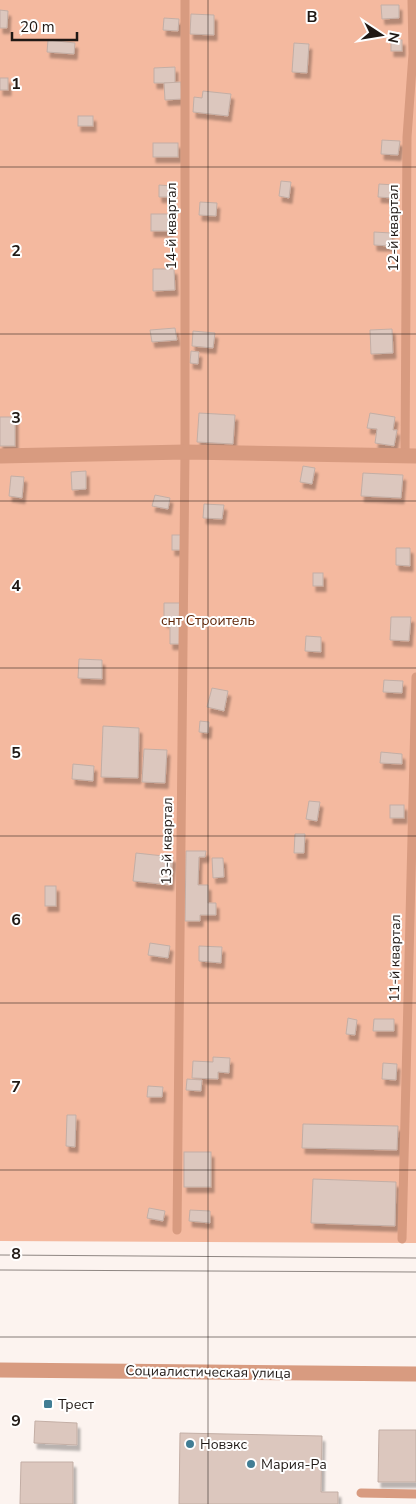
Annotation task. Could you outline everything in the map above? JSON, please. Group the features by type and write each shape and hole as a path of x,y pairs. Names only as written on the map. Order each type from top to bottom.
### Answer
{"street":[{"path":"0,456 185,452 411,456"},
{"name":"Социалистическая улица","path":"0,1370 416,1374"}],"lane":[{"name":"14-й квартал","path":"185,0 185,452"},
{"name":"12-й квартал","path":"411,456 407,137 413,54 412,0"},
{"name":"13-й квартал","path":"177,1230 185,452"},
{"name":"11-й квартал","path":"402,1239 416,677"},
{"path":"361,1493 416,1494"}],"green space":[{"name":"снт Строитель","path":"0,0 416,0 416,1243 0,1241"}],"building":[{"path":"381,5 399,5 399,18 382,19"},
{"path":"0,10 8,11 7,28 0,28"},
{"path":"191,14 214,15 214,35 190,34"},
{"path":"164,18 179,19 178,31 163,30"},
{"path":"48,40 75,43 74,54 47,52"},
{"path":"391,40 402,40 402,51 391,51"},
{"path":"294,43 309,44 307,73 292,72"},
{"path":"175,67 175,83 154,83 154,68"},
{"path":"0,78 8,78 8,90 0,90"},
{"path":"181,82 182,99 165,100 164,83"},
{"path":"203,91 231,94 228,116 193,112 194,97 202,98"},
{"path":"78,116 93,116 93,126 78,126"},
{"path":"382,140 400,141 398,155 381,154"},
{"path":"153,143 178,143 178,157 153,157"},
{"path":"281,181 291,182 289,198 279,196"},
{"path":"379,184 395,185 394,198 378,197"},
{"path":"159,185 173,186 172,197 159,197"},
{"path":"200,202 217,203 216,216 199,215"},
{"path":"151,214 170,214 170,231 151,231"},
{"path":"374,232 391,233 391,246 374,245"},
{"path":"153,269 174,269 175,290 153,291"},
{"path":"175,328 177,340 152,342 150,330"},
{"path":"392,329 393,353 371,354 370,330"},
{"path":"193,331 215,333 213,348 192,346"},
{"path":"191,351 199,352 198,364 190,363"},
{"path":"199,413 235,415 233,444 197,442"},
{"path":"370,413 395,417 393,430 397,430 394,446 375,443 377,429 367,428"},
{"path":"0,417 15,417 15,446 0,446"},
{"path":"303,466 315,468 312,484 300,482"},
{"path":"86,471 86,489 72,490 71,472"},
{"path":"363,473 403,475 401,498 361,496"},
{"path":"11,476 24,477 22,498 9,496"},
{"path":"155,495 170,498 168,509 152,506"},
{"path":"204,504 224,505 222,519 203,518"},
{"path":"172,535 181,535 181,550 172,550"},
{"path":"396,548 410,548 410,566 396,565"},
{"path":"313,573 323,573 323,586 313,586"},
{"path":"164,603 180,603 181,644 170,644 170,622 164,622"},
{"path":"391,617 411,617 409,641 390,640"},
{"path":"306,636 321,637 321,652 305,651"},
{"path":"79,659 102,660 102,679 78,678"},
{"path":"384,680 403,681 402,693 383,692"},
{"path":"212,688 228,691 224,711 207,707"},
{"path":"200,721 209,722 208,733 199,732"},
{"path":"103,726 139,728 138,778 101,777"},
{"path":"144,749 167,750 165,783 142,782"},
{"path":"381,752 402,754 402,764 380,763"},
{"path":"73,764 94,766 93,781 72,779"},
{"path":"309,801 320,802 317,821 306,819"},
{"path":"390,805 404,805 404,818 390,818"},
{"path":"295,834 305,834 304,853 294,853"},
{"path":"186,851 206,851 205,857 199,857 198,885 208,885 208,903 216,903 216,915 200,915 200,921 185,921"},
{"path":"136,853 173,857 170,885 133,881"},
{"path":"212,858 223,858 224,877 213,878"},
{"path":"45,886 56,886 56,906 45,906"},
{"path":"150,943 170,946 168,958 148,955"},
{"path":"199,946 222,947 221,963 199,961"},
{"path":"348,1018 357,1020 355,1035 346,1034"},
{"path":"374,1019 394,1019 394,1031 373,1031"},
{"path":"213,1057 230,1058 229,1073 218,1072 218,1079 192,1078 193,1061 213,1062"},
{"path":"383,1063 397,1064 396,1080 382,1079"},
{"path":"187,1079 202,1080 201,1091 186,1090"},
{"path":"148,1086 163,1087 162,1097 147,1097"},
{"path":"67,1115 76,1115 75,1147 66,1146"},
{"path":"303,1124 398,1126 397,1150 302,1148"},
{"path":"184,1152 211,1152 211,1187 184,1187"},
{"path":"313,1179 396,1182 395,1226 311,1223"},
{"path":"149,1208 165,1211 163,1221 147,1218"},
{"path":"190,1210 210,1211 210,1223 189,1221"},
{"path":"35,1421 77,1423 77,1445 34,1443"},
{"path":"379,1430 416,1430 416,1482 378,1482"},
{"name":"Мария-Ра","path":"180,1433 322,1436 321,1492 338,1492 338,1504 179,1504"},
{"path":"21,1462 73,1462 73,1504 20,1504"}],"tram line":[{"path":"0,1255 416,1258"},
{"path":"0,1270 416,1272"}],"place":[{"name":"Трест","path":"48,1404"},
{"name":"Новэкс","path":"190,1444"},
{"name":"Мария-Ра","path":"251,1464"}]}
